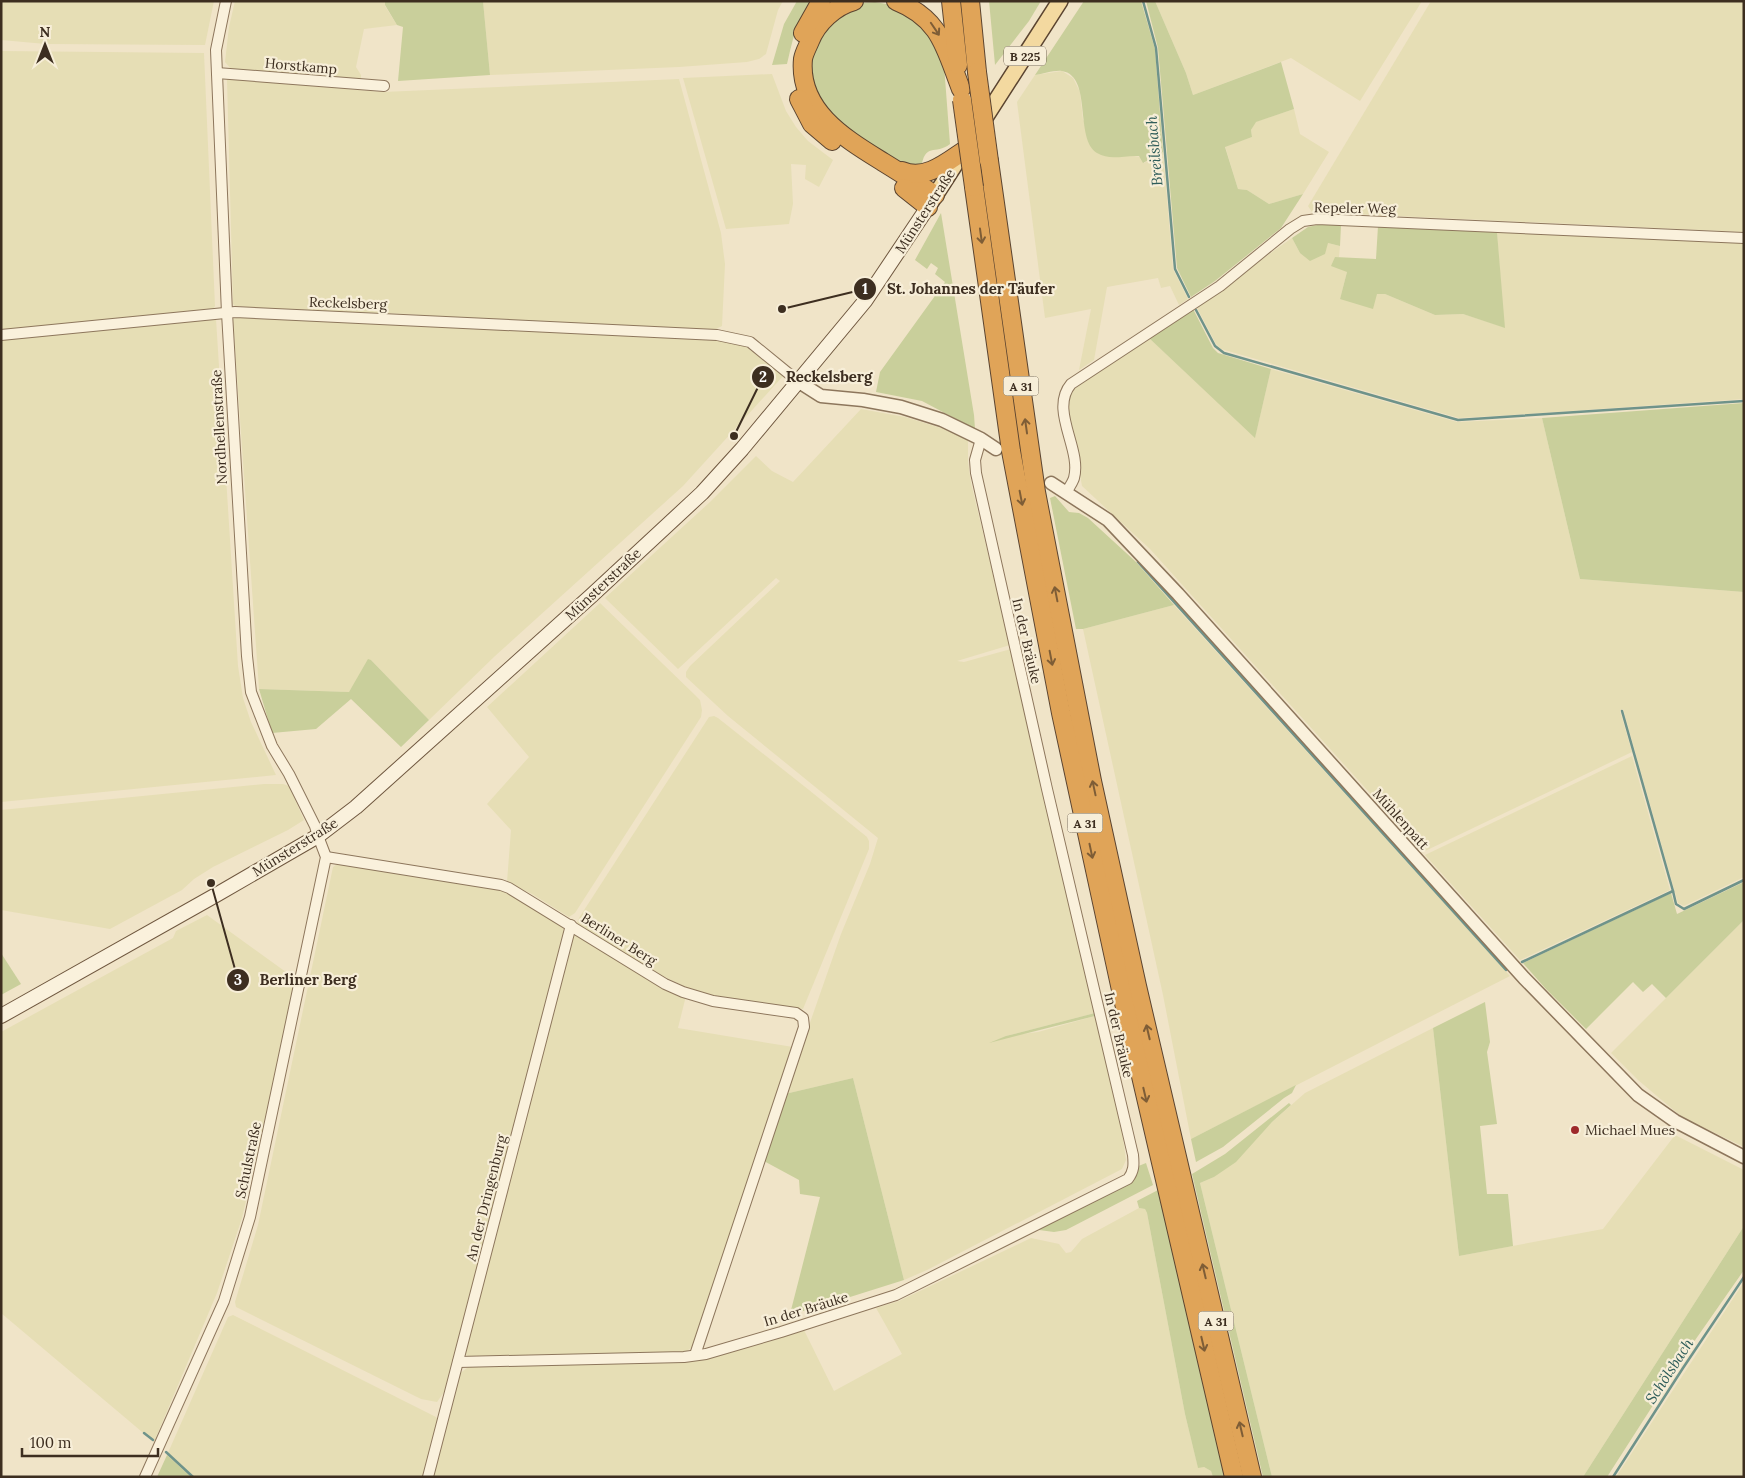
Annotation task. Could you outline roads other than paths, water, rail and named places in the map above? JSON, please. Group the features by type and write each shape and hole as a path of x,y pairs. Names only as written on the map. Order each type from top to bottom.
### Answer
{"highway":[{"path":"821,1 800,39 794,56 793,74 799,99 812,124 836,145 916,196 932,201"},
{"path":"854,1 839,7 825,18 812,34 804,58 805,82 811,101 826,121 847,140 886,164 908,174 925,174 965,150"},
{"path":"896,1 911,7 926,18 936,29 962,95"},
{"name":"A 31","path":"951,1 974,187 1012,450 1061,714 1121,990 1234,1477"},
{"name":"A 31","path":"970,1 976,66 1036,492 1092,781 1137,986 1252,1477"},
{"path":"976,66 978,1"},
{"path":"886,164 932,201"}],"main road":[{"name":"Münsterstraße","path":"1,1016 318,836 363,801 591,596 702,493 799,382 865,301 932,201 1060,1"}],"street":[{"name":"Nordhellenstraße","path":"226,1 216,50 226,313 247,656 251,692 272,746 289,774 315,826 318,836"},
{"name":"Horstkamp","path":"217,73 384,86"},
{"name":"Repeler Weg","path":"1067,492 1074,477 1074,465 1063,401 1066,390 1071,384 1220,286 1290,229 1303,221 1317,219 1744,238"},
{"name":"Reckelsberg","path":"1,335 226,313 717,335 750,342 799,382"},
{"path":"799,382 821,396 862,400 901,407 942,420 996,449"},
{"name":"In der Bräuke","path":"458,1362 684,1357 706,1354 896,1295 1128,1179 1134,1167 1134,1155 1046,789 976,473 975,460 980,439"},
{"name":"Mühlenpatt","path":"1051,483 1108,520 1172,587 1524,978 1638,1095 1675,1122 1744,1157"},
{"path":"318,836 326,857"},
{"name":"Berliner Berg","path":"326,857 509,888 665,984 683,992 713,1000 796,1012 802,1018 804,1027 695,1355"},
{"name":"Schulstraße","path":"145,1477 224,1301 250,1217 326,857"},
{"name":"An der Dringenburg","path":"428,1477 571,925"}],"waterway":[{"name":"Breilsbach","path":"1143,1 1156,48 1175,269 1189,297"},
{"path":"1196,310 1215,346 1224,353 1458,420 1744,401"},
{"path":"1138,562 1506,970"},
{"path":"1622,711 1673,891"},
{"path":"1522,962 1673,891 1676,904 1684,909 1744,880"},
{"name":"Schölsbach","path":"1613,1477 1744,1277"},
{"path":"144,1433 153,1440"},
{"path":"166,1452 193,1477"}],"place":[{"name":"St. Johannes der Täufer","path":"782,309"},
{"name":"Reckelsberg","path":"734,436"},
{"name":"Berliner Berg","path":"211,883"},
{"name":"Michael Mues","path":"1575,1130"}]}
